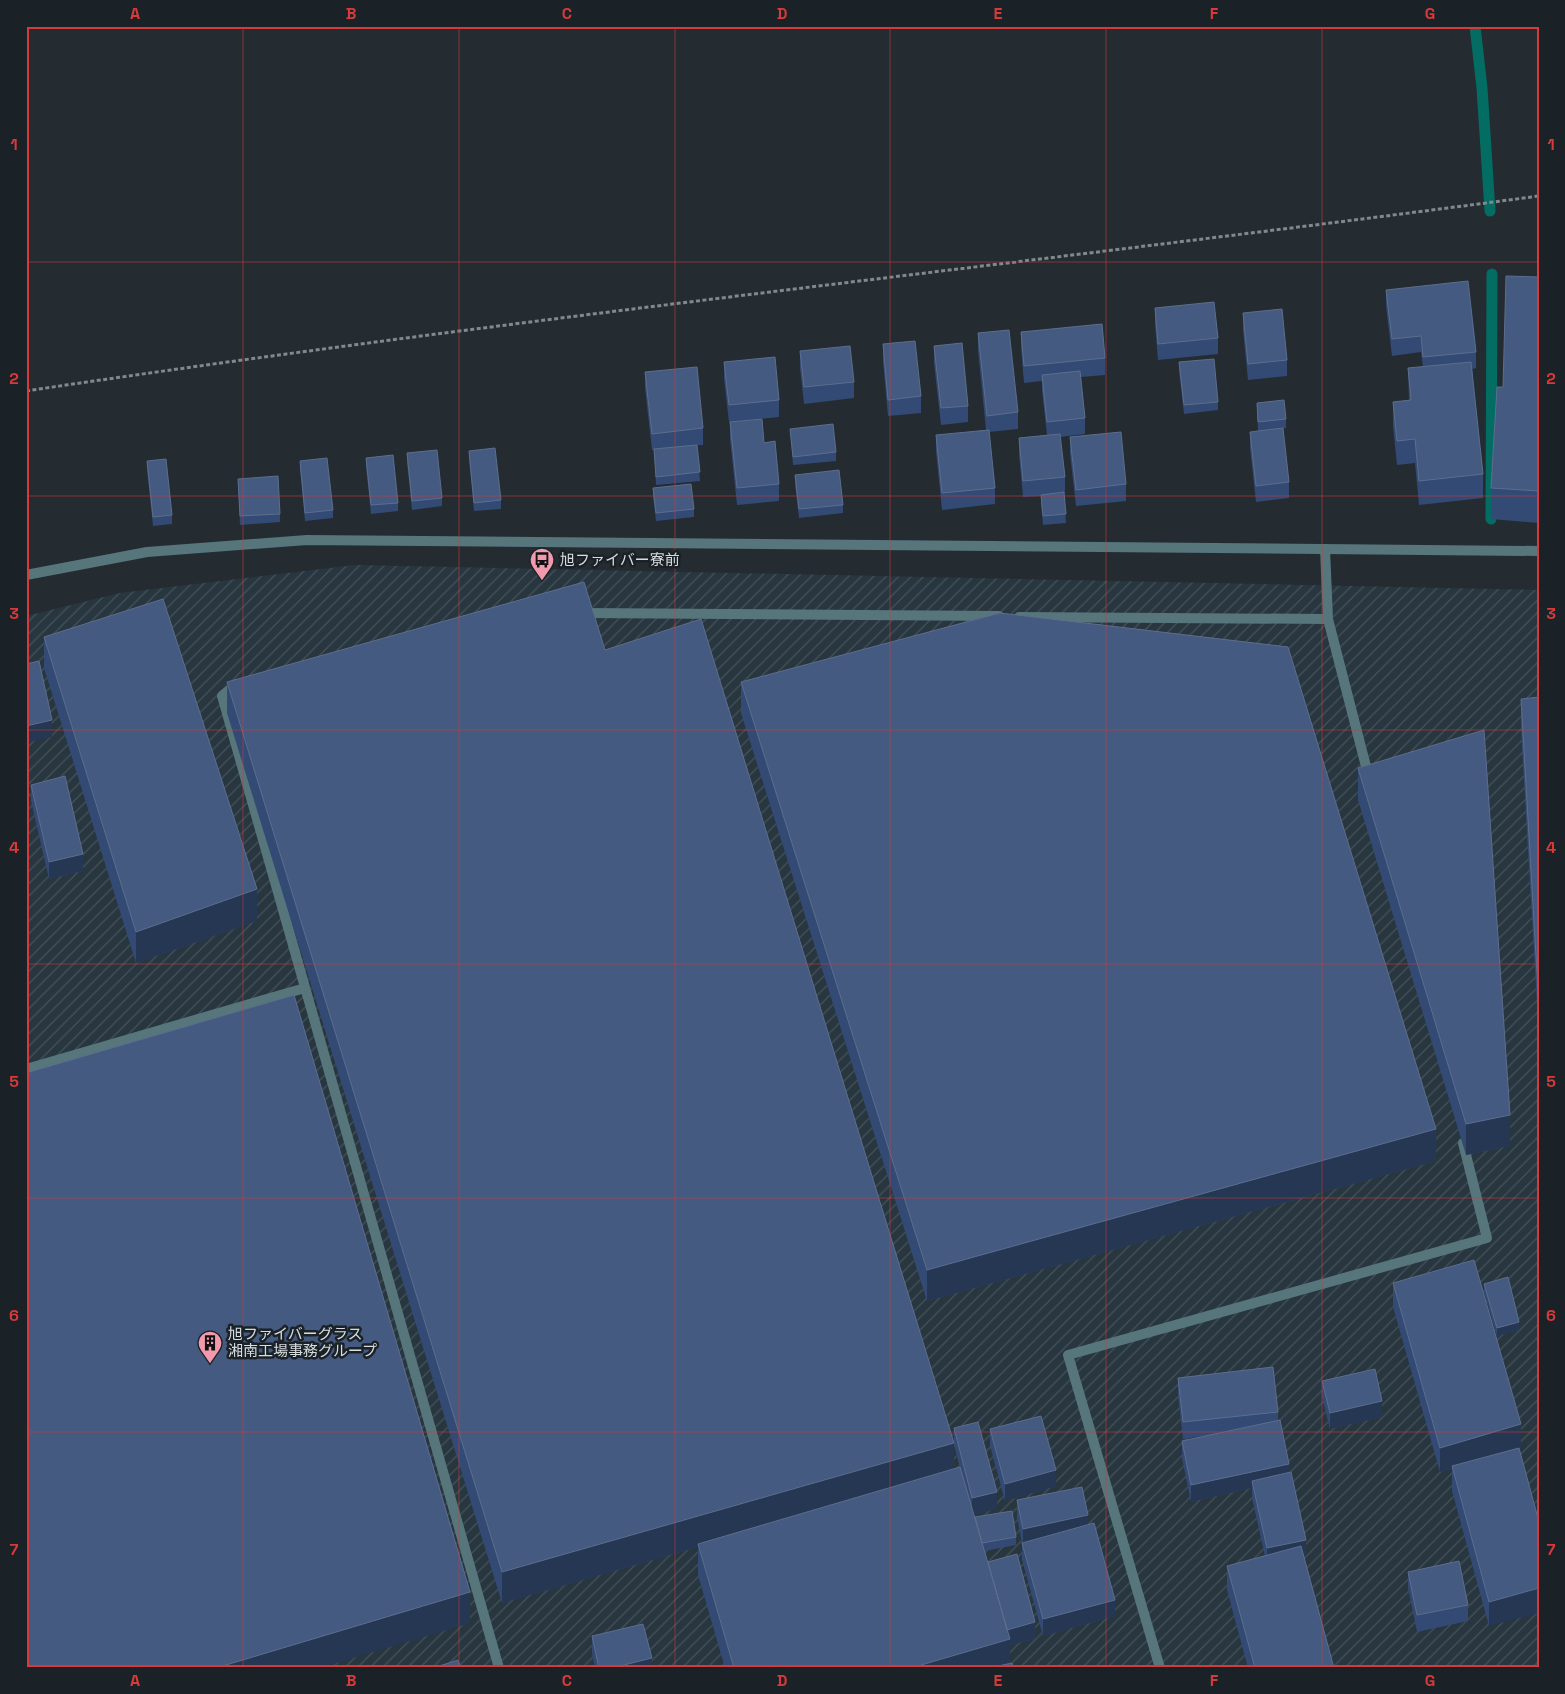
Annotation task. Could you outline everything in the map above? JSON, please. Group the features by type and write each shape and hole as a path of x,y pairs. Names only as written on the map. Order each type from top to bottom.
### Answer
{"street":[{"path":"26,575 147,552 307,540 1539,551"},
{"path":"1325,549 1328,619 1373,793"},
{"path":"575,613 1328,619"},
{"path":"248,681 238,684 222,696 499,1668"},
{"path":"26,1069 305,988"},
{"path":"1160,1668 1068,1356 1487,1238 1460,1131"}],"path":[{"path":"26,391 199,366 707,300 1221,238 1539,196"}],"shaded area":[{"path":"355,565 1539,590 1539,1668 26,1668 26,616 120,593"}],"building":[{"path":"1506,276 1539,277 1539,491 1491,488 1497,387 1503,387"},
{"path":"1468,281 1476,352 1423,357 1421,336 1392,339 1386,290"},
{"path":"1214,302 1218,338 1158,344 1155,308"},
{"path":"1282,309 1287,360 1248,364 1243,313"},
{"path":"1102,324 1105,358 1024,366 1021,332"},
{"path":"1009,330 1018,412 987,416 978,333"},
{"path":"915,341 921,396 888,400 883,344"},
{"path":"962,343 968,406 941,408 934,346"},
{"path":"850,346 854,382 804,387 800,351"},
{"path":"775,357 779,400 729,405 724,362"},
{"path":"1214,359 1218,402 1184,405 1179,362"},
{"path":"1471,362 1483,474 1419,481 1415,439 1397,441 1393,402 1411,400 1408,368"},
{"path":"697,367 703,428 652,434 645,372"},
{"path":"1080,371 1085,418 1047,422 1042,375"},
{"path":"1284,400 1286,419 1258,422 1257,403"},
{"path":"762,419 764,443 775,441 779,484 737,488 730,422"},
{"path":"833,424 836,452 793,457 790,429"},
{"path":"1283,428 1289,482 1256,486 1250,432"},
{"path":"989,430 995,488 942,493 936,435"},
{"path":"1121,432 1126,484 1076,490 1070,437"},
{"path":"1060,434 1065,477 1023,481 1019,438"},
{"path":"697,445 700,472 656,477 654,449"},
{"path":"495,448 501,500 474,503 469,451"},
{"path":"437,450 442,498 412,501 407,453"},
{"path":"393,455 398,503 371,505 366,458"},
{"path":"327,458 333,510 305,513 300,461"},
{"path":"166,459 172,515 153,517 147,461"},
{"path":"839,470 843,505 799,509 795,475"},
{"path":"278,476 280,514 240,516 238,479"},
{"path":"691,484 694,509 656,513 653,488"},
{"path":"1064,492 1066,514 1043,516 1041,495"},
{"path":"584,582 605,650 701,619 954,1443 502,1572 227,682"},
{"path":"163,599 257,889 136,932 44,637"},
{"path":"1000,613 1288,647 1436,1129 927,1270 741,682"},
{"path":"39,661 52,720 26,726 26,664"},
{"path":"1539,697 1539,1007 1521,699"},
{"path":"1484,730 1510,1115 1466,1124 1358,768"},
{"path":"65,776 83,854 49,862 31,785"},
{"name":"旭ファイバーグラス 湘南工場事務グループ","path":"294,995 470,1592 216,1668 26,1668 26,1073"},
{"path":"1474,1260 1521,1424 1440,1448 1393,1283"},
{"path":"1508,1277 1519,1322 1497,1328 1484,1284"},
{"path":"1273,1367 1278,1412 1183,1422 1178,1378"},
{"path":"1375,1369 1382,1401 1330,1413 1322,1381"},
{"path":"1041,1416 1056,1470 1005,1484 990,1429"},
{"path":"1280,1420 1289,1464 1191,1485 1182,1441"},
{"path":"978,1422 997,1492 972,1498 954,1428"},
{"path":"1519,1448 1539,1522 1539,1588 1489,1602 1452,1466"},
{"path":"960,1467 1010,1639 911,1668 734,1668 698,1544"},
{"path":"1291,1472 1306,1540 1267,1548 1252,1481"},
{"path":"1082,1487 1088,1515 1023,1529 1017,1500"},
{"path":"1012,1511 1016,1537 982,1543 975,1517"},
{"path":"1094,1523 1115,1600 1043,1619 1022,1543"},
{"path":"1301,1546 1334,1668 1255,1668 1227,1566"},
{"path":"1017,1554 1035,1622 1007,1630 988,1562"},
{"path":"1459,1561 1468,1605 1417,1615 1408,1572"},
{"path":"643,1624 652,1658 612,1668 599,1668 592,1636"},
{"path":"458,1660 461,1668 433,1668"},
{"path":"1012,1663 1013,1668 989,1668"}],"waterway":[{"path":"1475,26 1482,88 1490,211"},
{"path":"1491,519 1492,274"}],"place":[{"name":"旭ファイバー寮前","path":"542,581"},
{"name":"旭ファイバーグラス 湘南工場事務グループ","path":"210,1364"}]}
